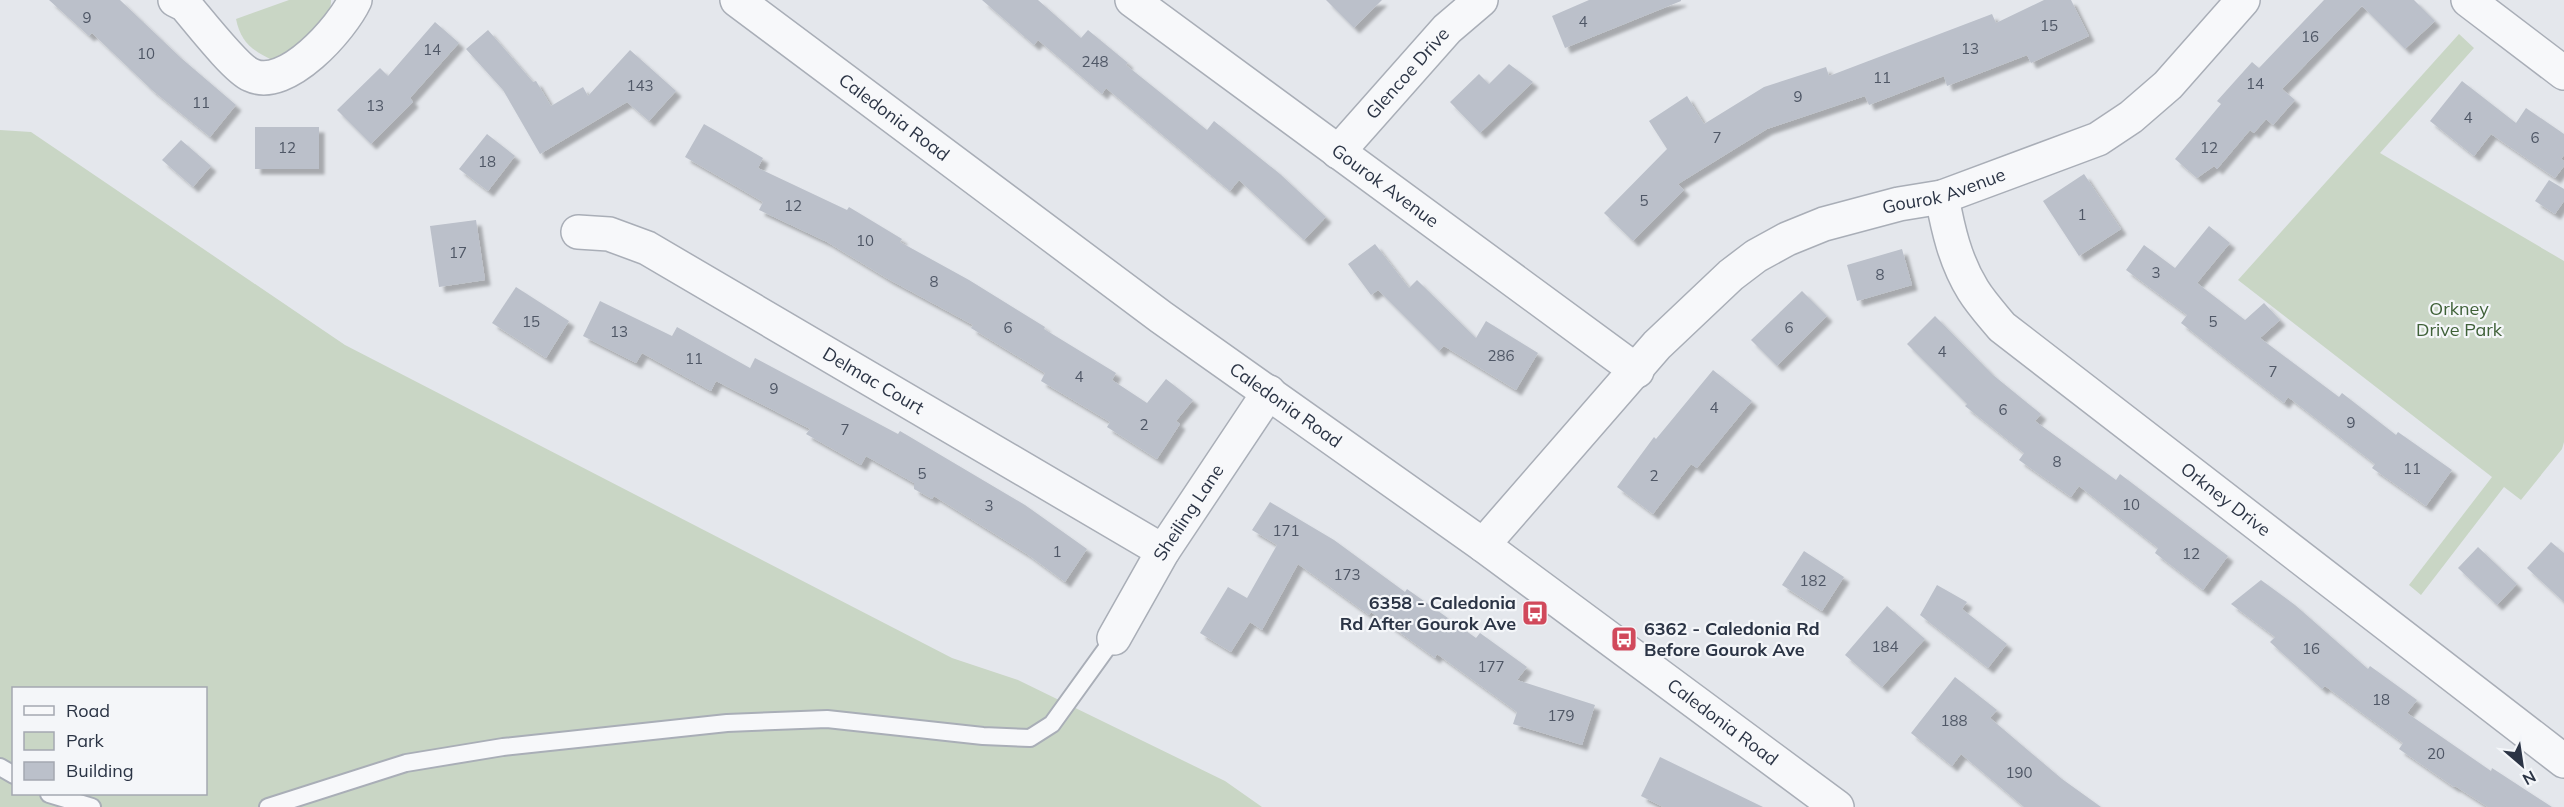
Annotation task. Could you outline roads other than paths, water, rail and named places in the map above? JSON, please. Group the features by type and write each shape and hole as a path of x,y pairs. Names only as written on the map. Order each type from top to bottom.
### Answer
{"street":[{"path":"186,2 243,71 262,79 271,79 316,52 342,23 355,0"},
{"name":"Caledonia Road","path":"737,0 1152,310 1483,545 1837,807"},
{"name":"Gourok Avenue","path":"1132,0 1636,371"},
{"name":"Glencoe Drive","path":"1338,152 1447,29 1481,0"},
{"name":"Gourok Avenue","path":"1483,545 1658,345 1704,299 1756,256 1787,239 1824,224 1899,204 1942,196 2098,140 2131,117 2168,85 2243,0"},
{"path":"2468,0 2564,73"},
{"name":"Orkney Drive","path":"1942,196 1953,246 1966,277 1974,292 2002,327 2562,756"},
{"name":"Delmac Court","path":"578,232 609,234 647,248 1163,551"},
{"name":"Sheiling Lane","path":"1114,638 1163,551 1269,392"}],"lane":[{"path":"268,807 406,763 503,747 727,723 827,719 983,736 1030,738 1052,724 1114,638"},
{"path":"52,795 92,807"}],"place":[{"name":"6358 - Caledonia Rd After Gourok Ave","path":"1535,613"},
{"name":"6362 - Caledonia Rd Before Gourok Ave","path":"1624,639"}],"park label":[{"name":"Orkney Drive Park","path":"2459,319"}]}
